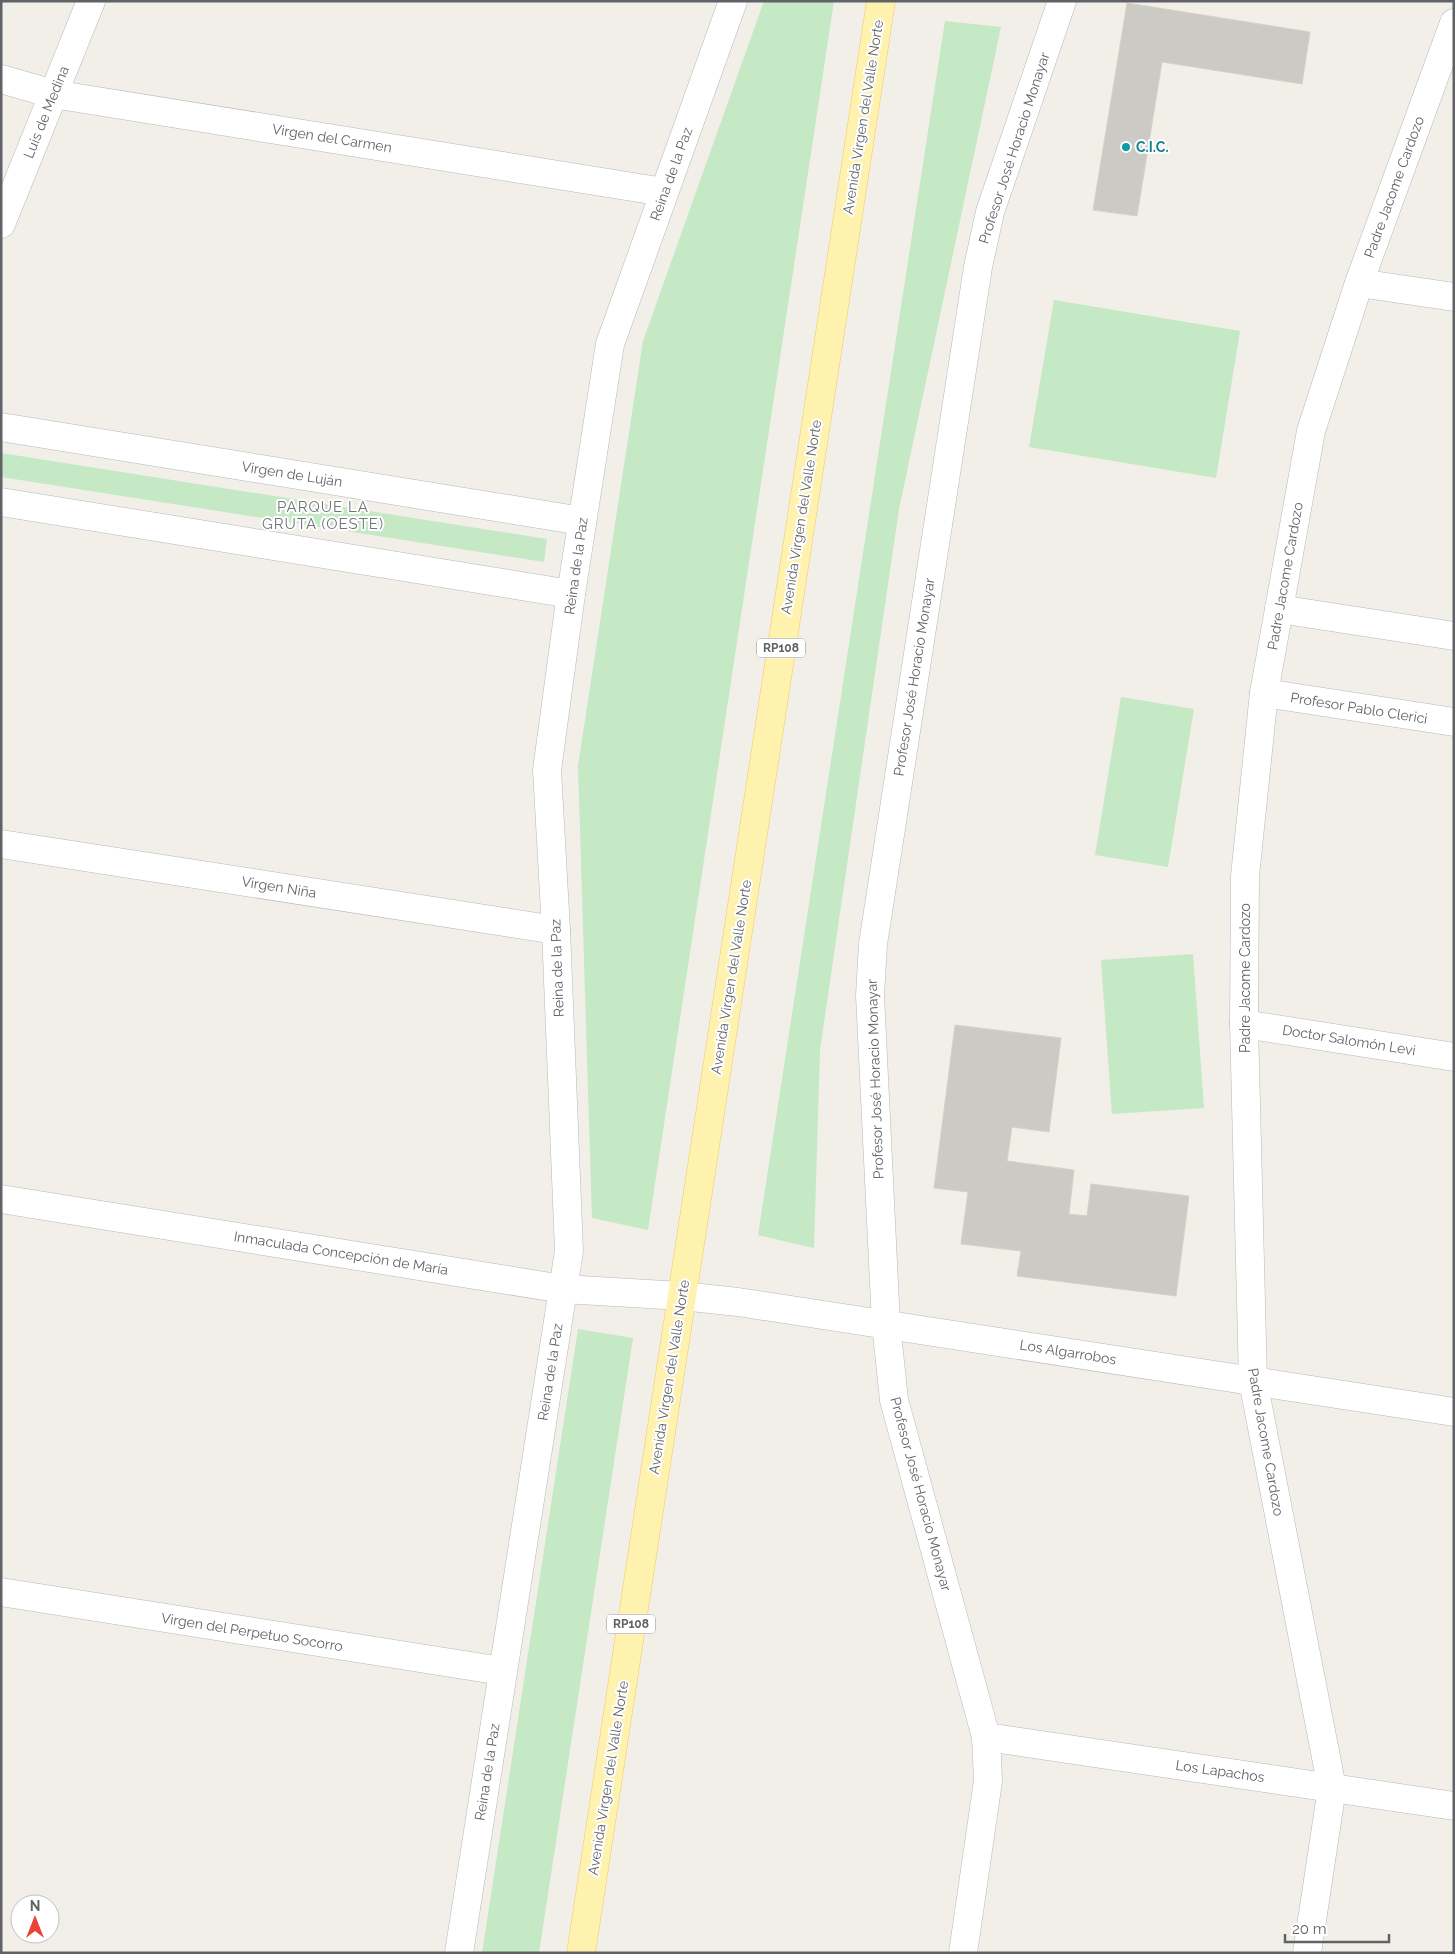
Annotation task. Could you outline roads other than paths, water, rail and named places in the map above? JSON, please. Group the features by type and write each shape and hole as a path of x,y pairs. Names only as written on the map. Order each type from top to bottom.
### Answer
{"main road":[{"name":"Avenida Virgen del Valle Norte","path":"581,1953 881,1"}],"street":[{"name":"Luis de Medina","path":"1,224 91,1"},
{"name":"Reina de la Paz","path":"459,1953 569,1250 556,930 547,770 571,594 610,344 733,1"},
{"name":"Profesor José Horacio Monayar","path":"963,1953 988,1781 986,1737 894,1400 886,1324 870,995 873,944 978,267 990,212 1062,1"},
{"name":"Padre Jacome Cardozo","path":"1307,1953 1332,1788 1253,1381 1244,1024 1246,876 1264,693 1311,431 1359,283 1454,23"},
{"name":"Virgen del Carmen","path":"1,79 54,94 664,192"},
{"path":"1359,283 1454,297"},
{"name":"Virgen de Luján","path":"1,428 582,521"},
{"path":"1,502 571,594"},
{"path":"1279,610 1454,636"},
{"name":"Profesor Pablo Clerici","path":"1264,693 1454,722"},
{"name":"Virgen Niña","path":"1,844 556,930"},
{"name":"Doctor Salomón Levi","path":"1244,1024 1454,1057"},
{"name":"Inmaculada Concepción de María","path":"1,1199 563,1289 682,1296"},
{"name":"Los Algarrobos","path":"682,1296 738,1302 886,1324 1454,1412"},
{"name":"Virgen del Perpetuo Socorro","path":"1,1592 502,1671"},
{"name":"Los Lapachos","path":"986,1737 1454,1806"}],"place":[{"name":"C.I.C.","path":"1126,147"}],"district":[{"name":"PARQUE LA GRUTA (OESTE)","path":"323,516"}]}
